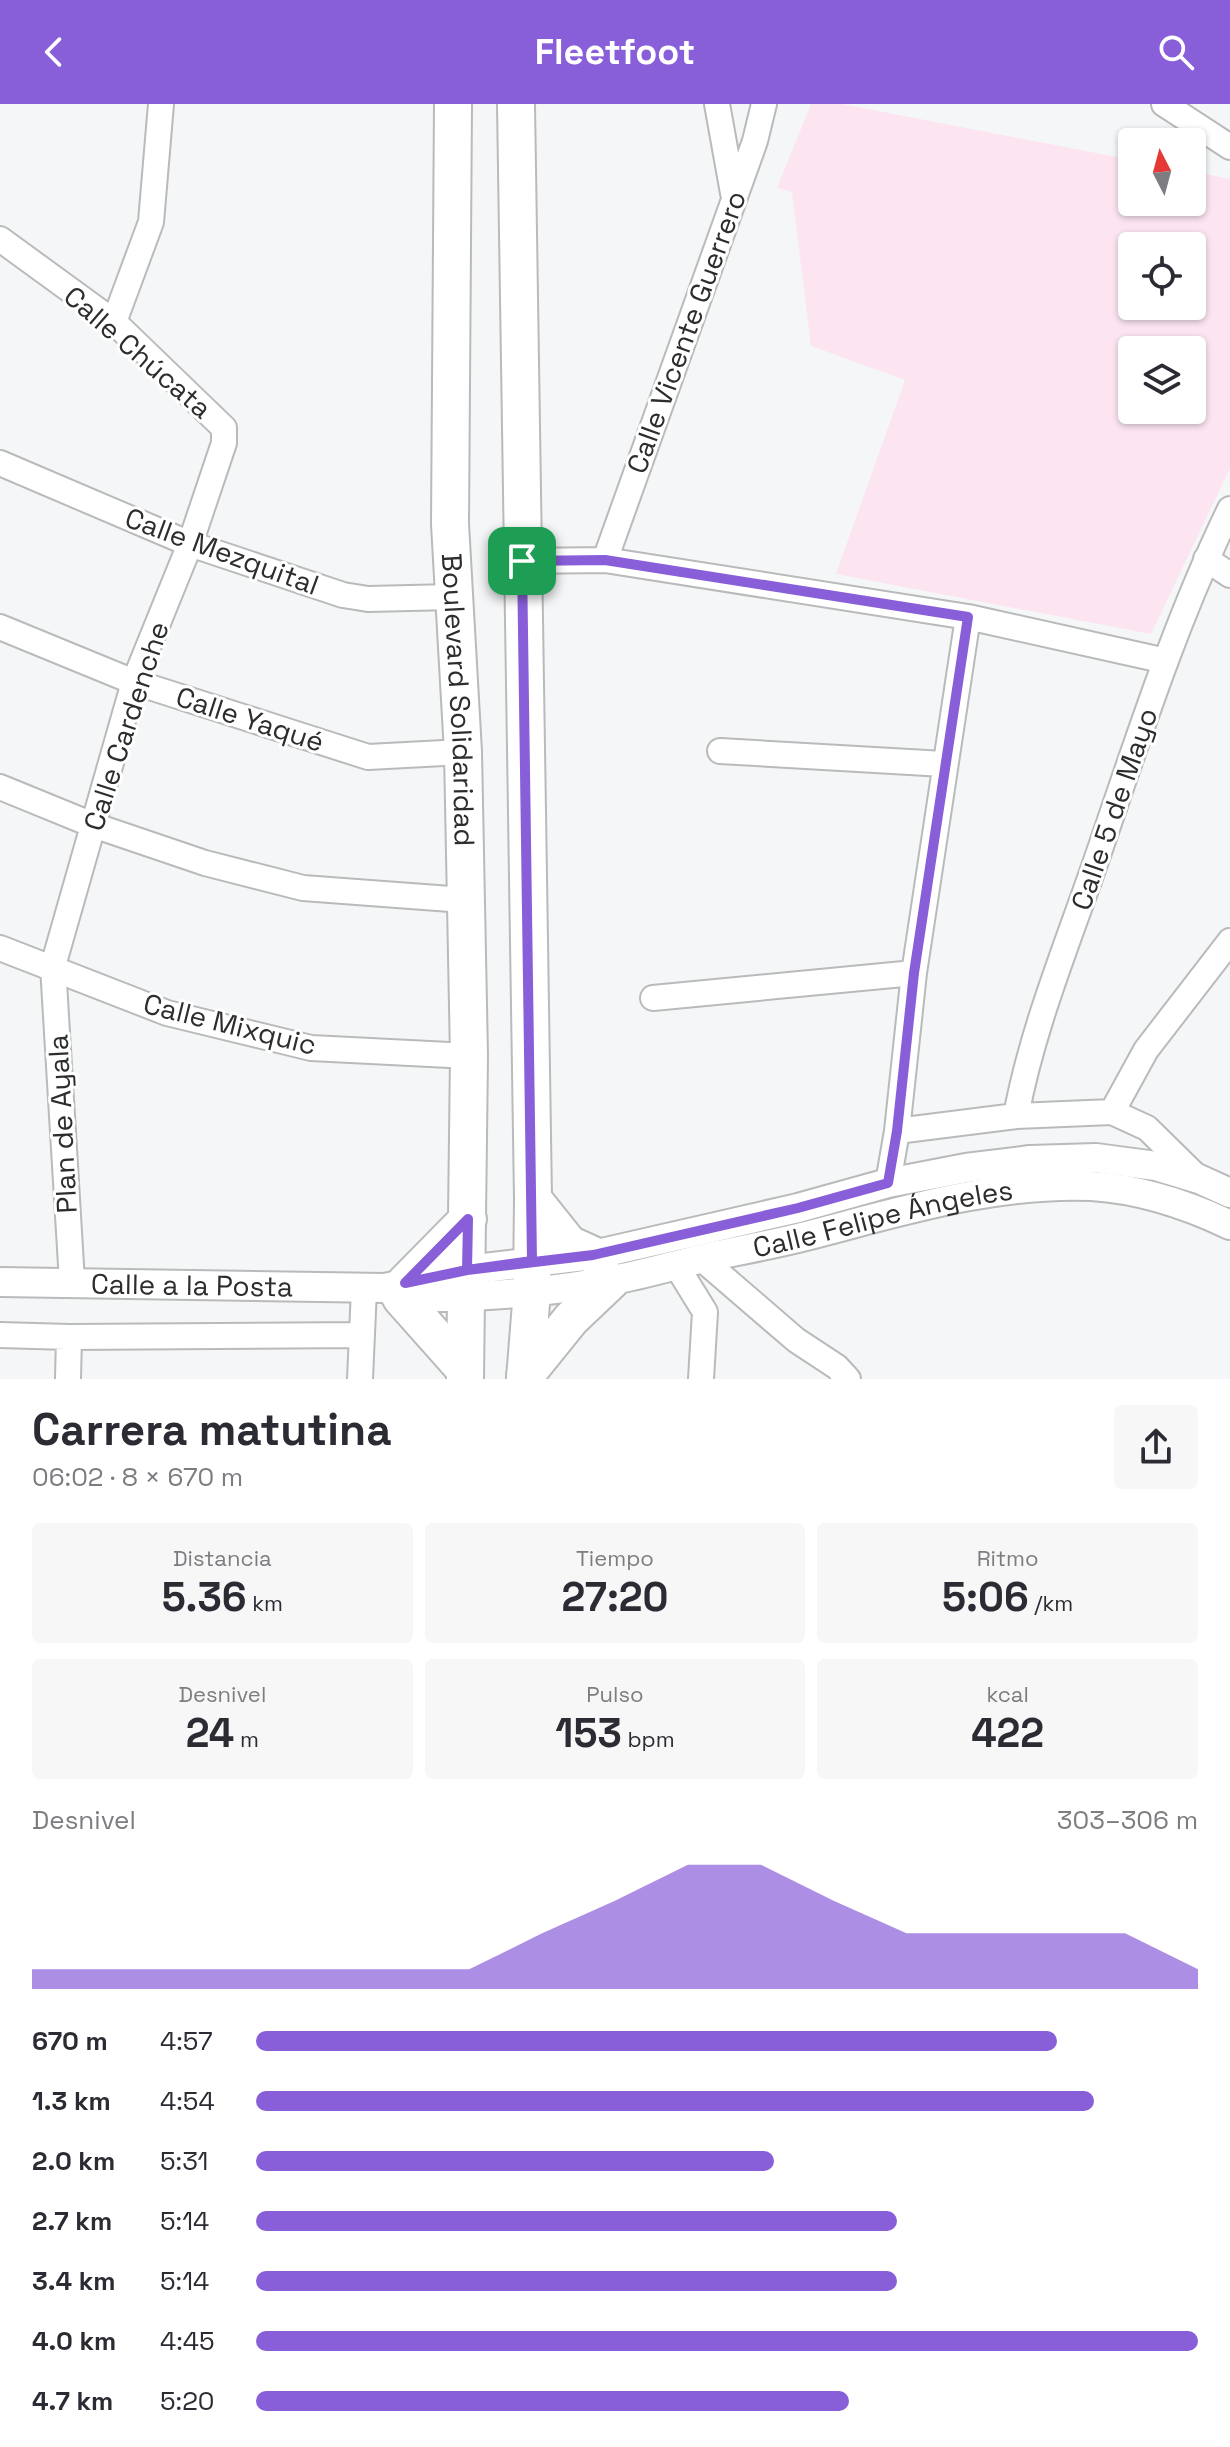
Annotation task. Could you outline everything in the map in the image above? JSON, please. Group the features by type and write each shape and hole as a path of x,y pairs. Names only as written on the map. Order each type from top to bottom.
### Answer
{"main road":[{"name":"Boulevard Solidaridad","path":"453,104 450,524 463,752 469,1056 465,1375"},
{"path":"516,104 533,1199 532,1276 525,1377"},
{"path":"525,1377 571,1319 602,1268 569,1244 533,1199"},
{"path":"465,1375 389,1290 468,1219"}],"street":[{"path":"114,322 151,222 161,104"},
{"path":"717,104 733,196"},
{"name":"Calle Vicente Guerrero","path":"605,560 755,141 764,104"},
{"path":"1164,104 1230,147"},
{"name":"Calle Chúcata","path":"0,239 114,322 224,428 224,443"},
{"name":"Calle Cardenche","path":"53,966 134,682 190,544 224,443"},
{"name":"Calle Mezquital","path":"0,463 190,544 343,595 368,599 452,597"},
{"name":"Calle 5 de Mayo","path":"1016,1116 1036,1035 1166,661 1206,559 1230,509"},
{"path":"1206,559 1230,575"},
{"path":"522,561 605,560 968,617 1166,661"},
{"name":"Calle Felipe Ángeles","path":"888,1183 897,1131 914,973 968,617"},
{"name":"Calle Yaqué","path":"0,627 134,682 368,757 463,752"},
{"path":"720,751 944,764"},
{"path":"0,787 93,825 205,863 303,888 464,900"},
{"path":"1112,1112 1146,1050 1230,941"},
{"name":"Calle Mixquic","path":"0,948 53,966 167,1013 311,1048 469,1056"},
{"name":"Plan de Ayala","path":"53,966 72,1282"},
{"path":"653,998 914,973"},
{"path":"897,1131 1016,1116 1112,1112 1147,1128 1199,1179"},
{"name":"Calle Felipe Ángeles","path":"602,1268 888,1183 966,1168 1096,1158 1156,1166 1199,1179 1230,1193"},
{"name":"Calle Felipe Ángeles","path":"466,1284 602,1268 689,1262 805,1236 894,1211 970,1197 1068,1186 1094,1186 1150,1194 1189,1206 1230,1225"},
{"path":"689,1262 705,1312 701,1379"},
{"path":"689,1262 837,1367 848,1379"},
{"name":"Calle a la Posta","path":"0,1282 389,1290 466,1284"},
{"path":"360,1379 362,1335 389,1290"},
{"name":"Calle a la Posta","path":"0,1335 362,1335"},
{"path":"68,1379 69,1337"}],"shaded area":[{"path":"811,104 842,104 1118,157 1118,216 1206,216 1206,174 1230,179 1230,468 1151,634 836,574 905,380 811,346 792,192 777,188"}],"route":[{"path":"522,561 532,1261 467,1270 468,1219 405,1283 467,1270 593,1255 798,1208 888,1183 897,1131 914,973 968,617 605,560 522,561"}]}
